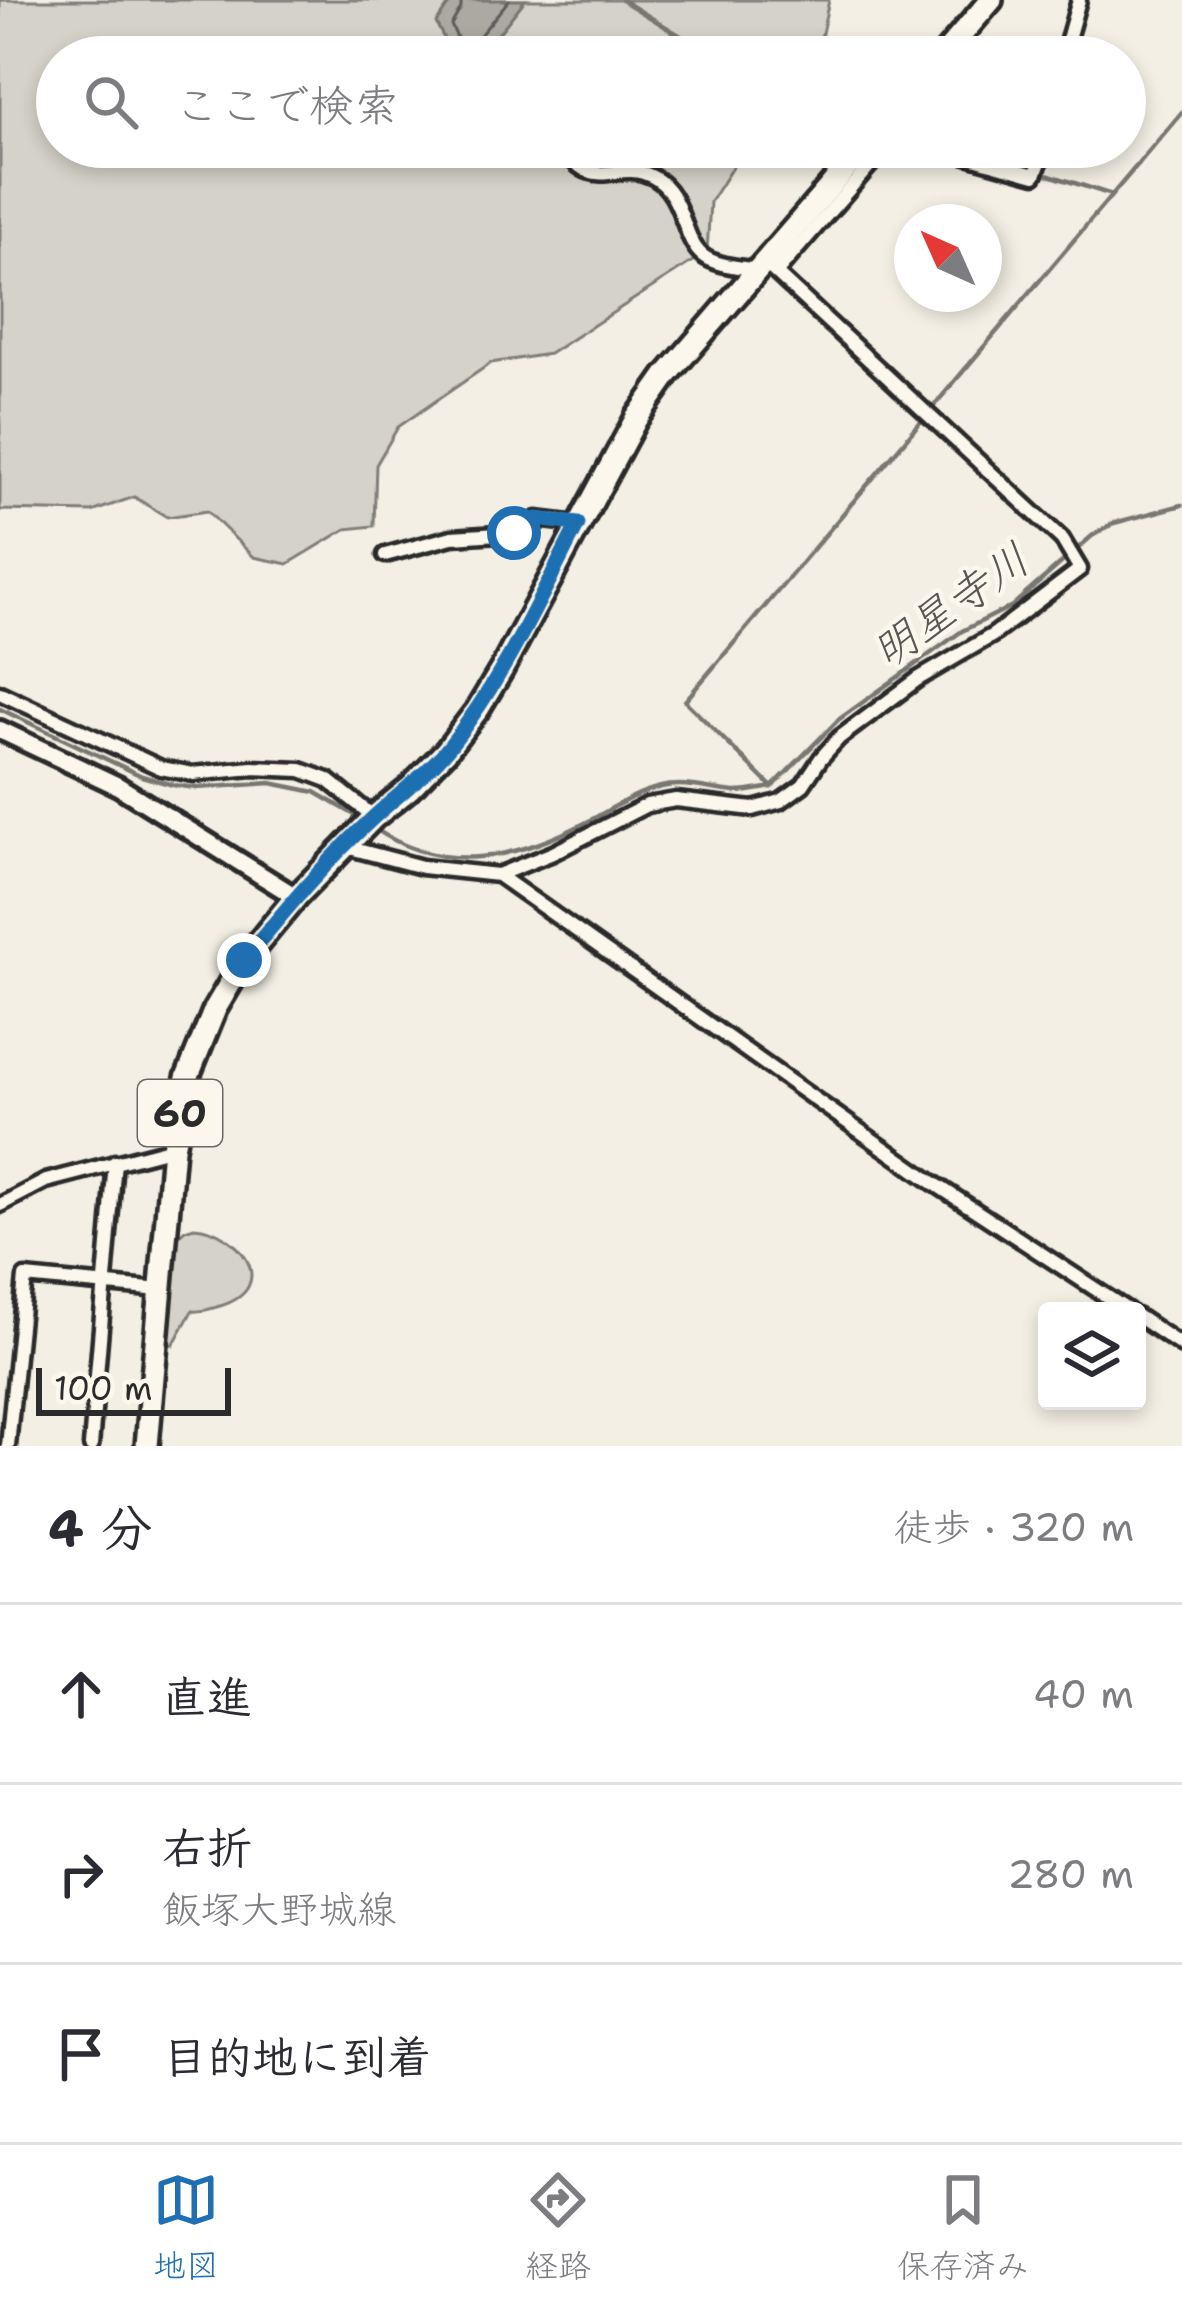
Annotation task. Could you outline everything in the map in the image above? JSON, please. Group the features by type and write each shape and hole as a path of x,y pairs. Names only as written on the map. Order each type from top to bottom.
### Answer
{"main road":[{"path":"960,36 991,0"},
{"name":"60","path":"147,1446 172,1148 187,1078 215,1009 244,960 296,897 446,751 478,709 636,419 667,375 766,268 847,168"}],"street":[{"path":"1069,36 1079,0"},
{"path":"351,841 422,867 498,875 647,805 676,800 753,808 781,801 803,784 839,738 919,679 993,635 1080,569 1062,539 766,268 702,255 664,186 651,176 632,172 586,173 578,168"},
{"path":"766,268 865,168"},
{"path":"1007,168 1035,176 1038,168"},
{"path":"385,555 452,537 514,533 537,519 578,524"},
{"path":"0,693 161,768 194,774 252,768 301,770 328,780 374,817"},
{"path":"0,730 118,786 296,897"},
{"path":"498,875 932,1182 1115,1302"},
{"path":"0,1205 46,1181 172,1148"},
{"path":"91,1446 116,1162"},
{"path":"8,1446 25,1277 160,1290"},
{"path":"1146,1322 1182,1346"}],"shaded area":[{"path":"0,0 829,0 821,36 36,36 36,168 732,168 710,202 707,252 549,354 491,363 398,427 376,465 374,526 346,529 288,564 254,557 207,511 167,517 134,497 92,512 0,510"},
{"path":"194,1227 226,1238 247,1260 251,1273 239,1297 192,1311 173,1345 167,1343 174,1240"}],"water":[{"path":"452,0 525,0 497,36 442,36 436,23"}],"waterway":[{"path":"622,0 681,36"},
{"path":"1146,155 1182,112"},
{"path":"772,787 685,701 1135,168"},
{"path":"1040,172 1112,195"},
{"name":"明星寺川","path":"772,787 838,720 962,631 1012,606 1092,536 1114,523 1182,505"},
{"path":"0,709 142,776 196,788 271,783 315,792 360,818"},
{"path":"374,828 426,853 479,857 559,836 661,787 689,785 735,792 772,787"}],"route":[{"path":"244,960 296,897 446,751 502,669 578,524 537,519 514,533"}]}
